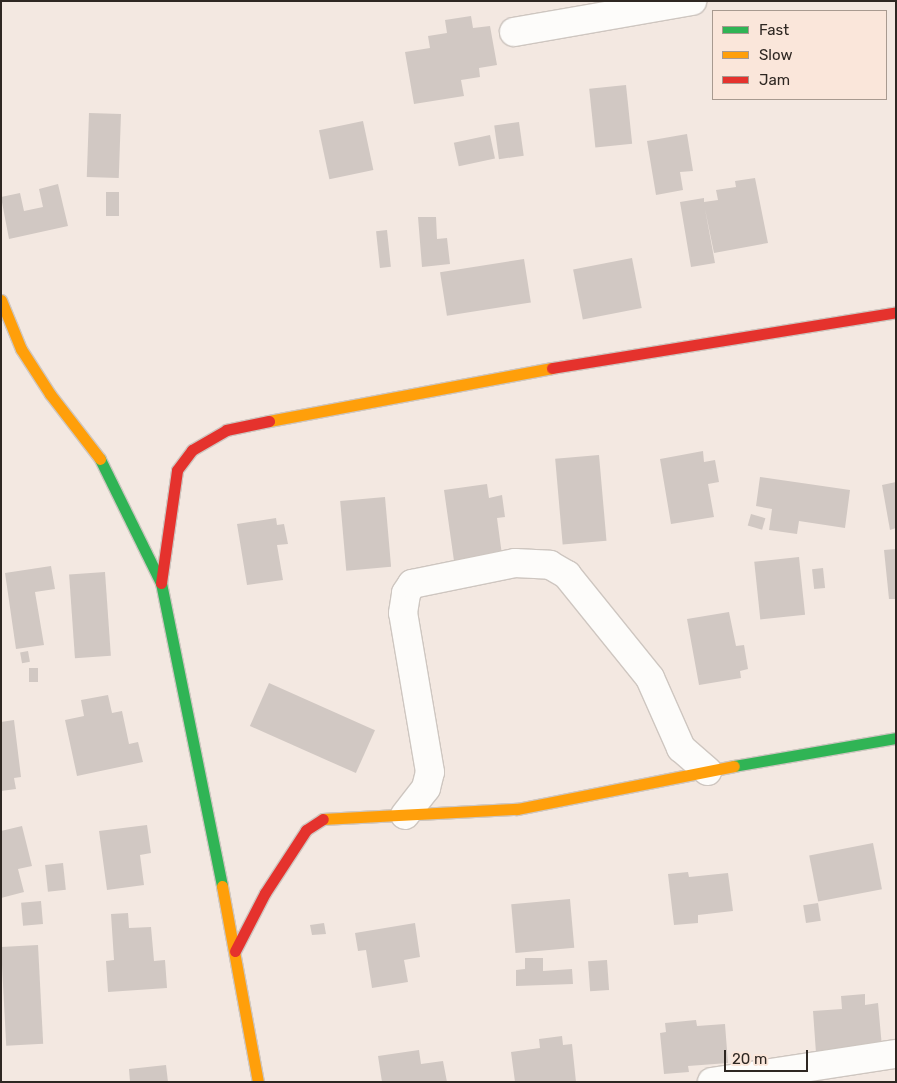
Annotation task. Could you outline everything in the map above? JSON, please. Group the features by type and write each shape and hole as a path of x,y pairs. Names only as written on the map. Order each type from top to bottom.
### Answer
{"street":[{"path":"514,32 692,1"},
{"path":"1,300 26,356 50,394 84,434 104,465 161,583 235,952 258,1082"},
{"path":"161,583 178,470 192,450 226,430 388,397 765,331 896,312"},
{"path":"405,815 426,788 430,772 403,613 406,593 412,584 515,563 550,565 567,575 650,678 681,748 707,771"},
{"path":"235,952 265,893 306,830 319,819 517,809 564,802 707,771 896,738"},
{"path":"712,1082 896,1054"}],"building":[{"path":"471,16 473,28 490,26 497,65 479,68 480,77 461,80 464,96 414,104 405,52 430,48 428,36 447,33 445,20"},
{"path":"626,85 632,144 595,148 589,89"},
{"path":"89,113 121,114 119,178 87,177"},
{"path":"363,121 373,170 329,179 319,130"},
{"path":"519,122 524,156 499,159 494,125"},
{"path":"687,134 693,171 680,172 683,190 656,195 647,141"},
{"path":"490,135 495,158 459,166 454,143"},
{"path":"755,178 768,243 714,253 705,209 715,263 691,267 680,202 704,198 704,202 718,200 716,190 736,187 735,181"},
{"path":"58,184 68,226 9,239 1,197 20,193 24,211 43,207 39,189"},
{"path":"106,192 119,192 119,216 106,216"},
{"path":"418,217 436,217 437,239 447,238 450,264 422,267"},
{"path":"387,230 391,267 380,268 376,231"},
{"path":"632,258 642,308 583,320 573,269"},
{"path":"524,259 531,302 447,316 440,272"},
{"path":"703,451 704,462 715,460 719,482 708,484 714,517 671,524 660,459"},
{"path":"599,455 606,541 563,545 555,459"},
{"path":"760,477 850,490 845,528 799,521 797,534 769,530 772,509 756,506"},
{"path":"896,482 896,528 890,530 882,485"},
{"path":"487,484 489,498 502,495 505,517 497,518 502,555 454,561 444,490"},
{"path":"385,497 391,567 346,571 340,501"},
{"path":"751,514 765,518 762,530 748,526"},
{"path":"276,518 277,525 284,524 288,544 277,545 283,580 247,585 237,524"},
{"path":"896,549 896,599 889,599 884,550"},
{"path":"799,557 805,615 760,619 754,562"},
{"path":"51,566 55,589 35,592 44,645 16,649 5,573"},
{"path":"823,568 825,588 814,589 812,569"},
{"path":"105,572 111,656 75,658 69,575"},
{"path":"729,612 736,646 744,645 748,669 740,671 741,678 699,685 687,619"},
{"path":"28,651 30,662 22,663 20,652"},
{"path":"29,668 38,668 38,682 29,682"},
{"path":"269,683 375,730 356,773 250,726"},
{"path":"108,695 112,713 122,711 129,744 138,742 143,762 77,776 65,720 84,716 81,700"},
{"path":"14,720 21,777 14,778 16,789 1,791 1,722"},
{"path":"147,825 151,853 140,855 144,885 107,890 99,831"},
{"path":"22,826 32,866 18,869 24,892 1,898 1,831"},
{"path":"873,843 882,889 818,902 809,855"},
{"path":"63,863 66,890 48,892 45,865"},
{"path":"688,872 689,877 728,873 733,911 698,915 698,923 674,925 668,874"},
{"path":"570,899 574,948 515,953 511,904"},
{"path":"41,901 43,924 23,926 21,903"},
{"path":"818,903 821,921 806,923 803,905"},
{"path":"128,913 129,928 151,927 154,961 165,960 167,988 108,992 106,961 114,960 111,914"},
{"path":"324,923 326,934 312,935 310,925"},
{"path":"415,923 420,957 404,960 408,982 372,988 366,950 358,951 355,933"},
{"path":"38,945 43,1044 6,1046 1,947"},
{"path":"525,958 543,958 543,971 572,969 573,984 516,986 516,970 525,969"},
{"path":"607,960 609,990 590,991 588,961"},
{"path":"865,994 865,1005 878,1003 882,1047 816,1053 813,1011 842,1009 841,996"},
{"path":"696,1020 697,1026 725,1024 728,1063 688,1066 689,1072 664,1074 660,1033 666,1032 665,1023"},
{"path":"562,1036 563,1045 572,1044 576,1082 515,1082 511,1052 540,1048 539,1039"},
{"path":"419,1050 421,1064 443,1061 447,1082 382,1082 378,1056"},
{"path":"166,1065 168,1082 130,1082 129,1069"}],"traffic: fast":[{"path":"100,459 161,583 222,886"},
{"path":"734,766 896,738"}],"traffic: slow":[{"path":"1,300 21,349 50,394 100,459"},
{"path":"269,421 552,368"},
{"path":"323,819 517,809 734,766"},
{"path":"222,886 258,1082"}],"traffic: jam":[{"path":"552,368 896,312"},
{"path":"161,583 177,470 192,450 226,430 269,421"},
{"path":"235,951 265,893 306,830 323,819"}]}
